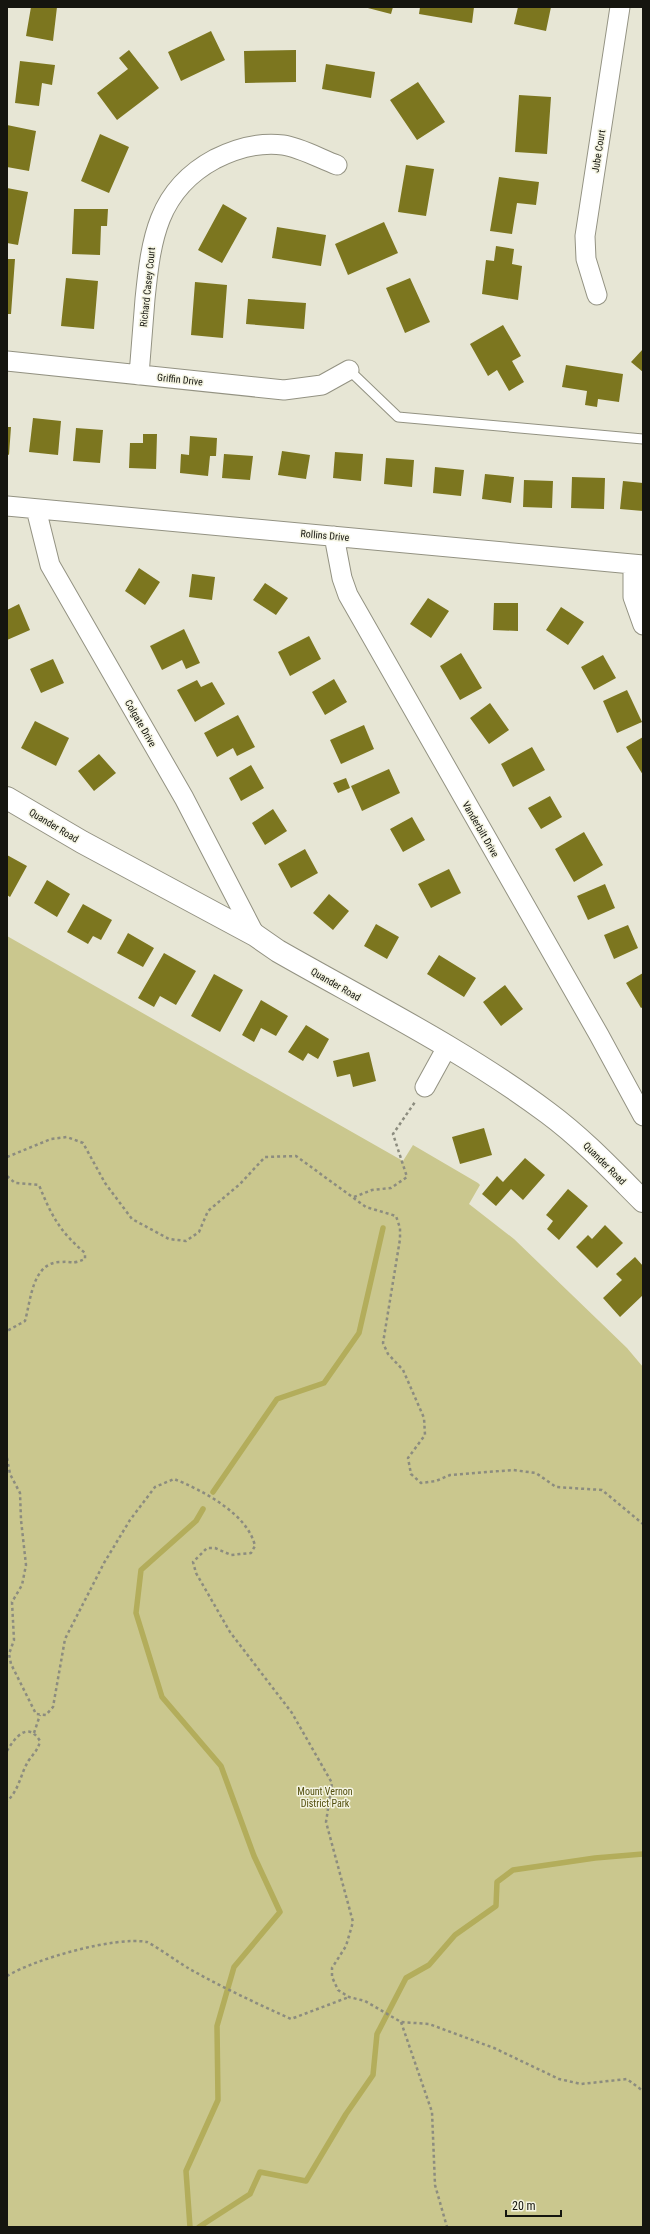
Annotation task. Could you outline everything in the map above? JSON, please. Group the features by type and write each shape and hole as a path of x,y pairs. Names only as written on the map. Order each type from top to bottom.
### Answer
{"street":[{"name":"Jube Court","path":"597,295 586,259 585,236 620,7"},
{"name":"Richard Casey Court","path":"139,375 149,258 154,234 164,210 182,184 207,164 227,153 242,148 284,145 337,165"},
{"name":"Griffin Drive","path":"7,361 294,390 322,385 349,370"},
{"name":"Rollins Drive","path":"7,506 638,564"},
{"name":"Colgate Drive","path":"36,508 50,565 184,798 255,934"},
{"name":"Vanderbilt Drive","path":"334,536 342,578 348,596 599,1035 643,1116"},
{"path":"638,564 633,597 643,625"},
{"name":"Quander Road","path":"7,798 82,842 255,934 278,951 479,1065 548,1113 585,1143 643,1201"},
{"path":"425,1086 447,1047"}],"lane":[{"path":"349,370 398,417 643,439"}],"path":[{"path":"353,1197 372,1190 391,1188 407,1177 393,1134 425,1086"},
{"path":"7,1157 51,1139 67,1137 83,1143 105,1183 132,1219 169,1239 186,1241 199,1232 208,1211 240,1184 265,1157 296,1156 366,1207 396,1216 400,1228 383,1343 388,1354 403,1370 424,1418 425,1435 408,1458 411,1474 420,1483 436,1481 450,1475 513,1470 536,1473 556,1487 602,1490 643,1524"},
{"path":"7,1176 15,1183 39,1185 50,1213 63,1233 85,1253 85,1259 76,1263 70,1264 62,1261 48,1265 37,1276 25,1321 7,1330"},
{"path":"7,1458 10,1474 20,1493 21,1520 26,1565 22,1585 12,1602 14,1640 7,1658"},
{"path":"9,1654 11,1664 31,1708 40,1716 46,1715 53,1707 65,1639 104,1563 130,1520 155,1487 174,1478 202,1490 223,1505 253,1536 255,1546 251,1553 231,1555 215,1548 207,1548 193,1562 194,1568 230,1632 292,1713 332,1783 326,1822 353,1922 346,1946 332,1968 332,1977 338,1990 349,1997 365,2001 401,2022 429,2024 494,2048 559,2079 581,2084 627,2079 643,2091"},
{"path":"34,1733 40,1716"},
{"path":"7,1751 18,1735 28,1731 34,1733 40,1741 39,1749 29,1760 7,1801"},
{"path":"7,1976 76,1951 117,1942 148,1942 169,1958 198,1975 291,2019 349,1997"},
{"path":"401,2022 432,2112 435,2184 447,2227"}],"green space":[{"name":"Mount Vernon District Park","path":"7,936 403,1161 413,1145 478,1183 480,1185 469,1204 514,1239 627,1348 643,1367 643,2227 7,2227"}],"building":[{"path":"31,7 57,7 53,41 26,36"},
{"path":"364,7 393,7 391,14"},
{"path":"420,7 474,7 472,23 419,14"},
{"path":"518,7 551,7 546,31 514,24"},
{"path":"211,31 225,60 181,81 168,52"},
{"path":"129,50 159,88 117,120 97,93 128,69 119,58"},
{"path":"296,50 296,82 245,83 244,51"},
{"path":"20,61 55,65 52,85 42,83 39,106 15,103"},
{"path":"326,64 375,72 371,98 322,89"},
{"path":"418,82 445,122 417,140 390,100"},
{"path":"519,95 551,97 547,154 515,152"},
{"path":"7,125 36,131 29,171 7,167"},
{"path":"100,134 129,147 109,193 81,181"},
{"path":"406,165 434,169 426,216 398,212"},
{"path":"499,177 539,182 536,205 517,203 512,234 490,231"},
{"path":"7,188 28,192 18,245 7,243"},
{"path":"223,204 247,218 222,263 198,250"},
{"path":"74,209 108,209 107,226 101,226 100,255 72,254"},
{"path":"384,222 398,253 348,275 335,244"},
{"path":"277,227 326,235 321,266 272,258"},
{"path":"496,246 514,249 512,264 522,266 518,300 482,294 486,260 494,261"},
{"path":"7,259 15,259 11,314 7,314"},
{"path":"66,278 98,281 94,329 61,326"},
{"path":"410,278 430,322 405,333 386,288"},
{"path":"195,282 227,285 223,338 191,335"},
{"path":"248,299 306,303 304,329 246,324"},
{"path":"503,325 521,356 512,361 524,382 509,391 497,370 488,376 470,344"},
{"path":"643,349 643,372 631,362"},
{"path":"566,365 623,374 619,402 598,399 597,407 585,405 587,391 562,387"},
{"path":"33,418 61,421 58,455 29,452"},
{"path":"7,427 11,427 9,455 7,454"},
{"path":"76,428 103,430 100,463 73,461"},
{"path":"143,434 157,434 156,469 129,468 130,443 143,443"},
{"path":"190,436 217,438 216,456 210,456 208,476 180,473 181,454 189,455"},
{"path":"282,451 310,455 306,479 278,475"},
{"path":"335,452 363,454 361,481 333,478"},
{"path":"224,454 253,456 250,480 222,478"},
{"path":"386,458 414,460 412,487 384,484"},
{"path":"435,467 464,470 461,496 433,493"},
{"path":"485,474 514,477 511,503 482,499"},
{"path":"572,477 605,478 604,509 571,508"},
{"path":"524,480 553,481 552,508 523,507"},
{"path":"623,481 643,483 643,511 620,509"},
{"path":"139,568 160,582 145,605 125,591"},
{"path":"192,574 215,577 212,600 189,597"},
{"path":"265,583 288,598 276,615 253,600"},
{"path":"428,598 449,611 431,638 410,624"},
{"path":"494,603 518,603 518,631 493,630"},
{"path":"19,604 30,630 7,640 7,610"},
{"path":"561,607 584,622 568,645 546,630"},
{"path":"184,629 200,663 186,669 182,660 162,670 150,646"},
{"path":"309,636 321,659 290,676 278,652"},
{"path":"461,653 482,688 460,700 440,666"},
{"path":"603,655 616,678 594,690 581,667"},
{"path":"53,659 64,683 41,693 30,669"},
{"path":"334,679 347,702 325,715 312,692"},
{"path":"197,680 201,687 212,682 225,704 195,722 177,690"},
{"path":"627,690 642,722 617,733 603,701"},
{"path":"490,703 509,730 489,744 470,718"},
{"path":"238,715 255,747 237,756 233,748 217,757 204,733"},
{"path":"35,721 69,738 56,766 21,748"},
{"path":"364,725 374,749 341,764 330,740"},
{"path":"643,737 643,775 626,747"},
{"path":"532,747 545,770 513,787 501,764"},
{"path":"99,754 116,773 94,791 78,771"},
{"path":"251,765 264,788 241,801 229,778"},
{"path":"389,769 400,793 362,811 351,786"},
{"path":"346,778 350,788 338,793 333,783"},
{"path":"550,796 562,817 541,829 528,808"},
{"path":"273,809 287,831 265,845 252,823"},
{"path":"412,817 425,840 403,852 390,829"},
{"path":"584,832 603,865 574,882 555,849"},
{"path":"305,849 318,873 291,888 278,864"},
{"path":"7,855 27,866 10,897 7,895"},
{"path":"449,869 461,893 431,908 418,884"},
{"path":"47,880 70,894 57,917 34,903"},
{"path":"605,884 615,908 588,920 577,896"},
{"path":"329,894 349,911 333,930 313,913"},
{"path":"83,904 112,920 101,940 93,936 88,944 67,932"},
{"path":"376,924 399,937 387,959 364,946"},
{"path":"628,925 638,948 614,959 604,935"},
{"path":"128,933 154,948 143,967 117,953"},
{"path":"164,953 196,971 176,1005 160,996 154,1007 138,998"},
{"path":"439,955 476,978 464,997 427,974"},
{"path":"643,973 643,1007 641,1008 626,983"},
{"path":"214,974 243,990 220,1032 191,1016"},
{"path":"505,985 523,1009 501,1026 483,1002"},
{"path":"261,1000 288,1016 276,1036 261,1028 254,1042 242,1035"},
{"path":"306,1025 329,1039 318,1059 308,1053 303,1061 288,1052"},
{"path":"369,1052 376,1081 353,1087 350,1074 337,1077 333,1061"},
{"path":"484,1128 492,1155 460,1164 452,1137"},
{"path":"525,1158 545,1175 523,1200 511,1189 496,1206 482,1194 497,1176 503,1182"},
{"path":"568,1189 588,1206 559,1240 547,1229 553,1221 546,1215"},
{"path":"605,1225 623,1243 597,1268 576,1247 588,1235 592,1239"},
{"path":"635,1257 643,1266 643,1295 620,1317 603,1298 622,1280 616,1274"}],"waterway":[{"path":"213,1492 277,1399 324,1383 359,1333 383,1228"},
{"path":"190,2227 186,2171 218,2100 217,2026 234,1967 280,1912 254,1856 221,1766 162,1697 136,1613 141,1570 196,1521 203,1509"},
{"path":"199,2227 250,2194 260,2172 306,2181 346,2114 373,2075 377,2034 406,1978 429,1965 455,1935 496,1906 497,1882 513,1870 595,1858 643,1854"}]}
